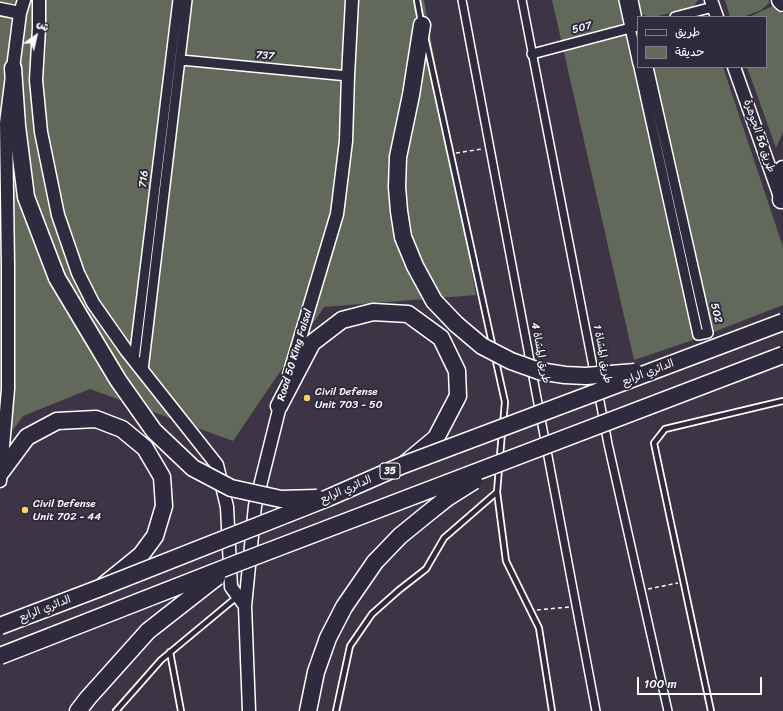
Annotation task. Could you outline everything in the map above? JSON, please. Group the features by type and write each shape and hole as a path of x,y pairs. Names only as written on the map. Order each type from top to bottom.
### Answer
{"highway":[{"path":"780,0 783,3"},
{"path":"422,25 411,95 398,157 397,187 403,237 414,266 434,301 456,324 482,346 511,361 539,371 565,375 586,376 652,371"},
{"path":"13,68 17,126 26,197 57,278 118,380 154,430 193,468 231,488 282,499 328,498"},
{"path":"782,202 783,169"},
{"path":"280,406 312,343 342,320 373,312 408,314 441,338 457,372 458,396 436,438 403,465"},
{"name":"الدائري الرابع","path":"0,626 328,498 403,465 783,322"},
{"path":"0,656 230,566 783,355"},
{"path":"1,477 27,438 57,421 96,419 122,429 145,448 162,477 164,506 155,536 141,555 100,588"},
{"path":"308,711 316,672 328,638 344,607 375,562 400,536 447,498 503,462"},
{"path":"78,711 148,631 230,566"}],"main road":[{"path":"1,477 8,389 6,123 20,13 24,0"},
{"path":"39,0 36,80 41,132 58,215 78,273 93,303 134,360 217,465 227,507 231,587 245,606"},
{"name":"Road 50 King Faisal","path":"249,711 245,606 255,506 280,406 337,214 346,141 352,0"},
{"path":"0,9 20,13"},
{"name":"طريق 56 الجوهرة","path":"734,68 782,202"}],"street":[{"name":"716","path":"134,360 178,0"},
{"path":"142,370 181,60 187,0"},
{"name":"طريق المشاة 4","path":"462,0 596,711"},
{"name":"طريق المشاة 1","path":"522,0 608,444 668,711"},
{"name":"502","path":"624,0 635,26"},
{"name":"502","path":"633,0 637,53"},
{"path":"679,16 714,8"},
{"name":"507","path":"532,54 635,26"},
{"name":"737","path":"181,60 348,76"},
{"name":"502","path":"638,68 698,335 708,332 648,68"}],"lane":[{"path":"417,0 505,402 497,492 506,561 539,628 552,711"},
{"path":"711,711 654,443 665,430 783,401"},
{"path":"336,711 350,646 372,614 399,590 426,570 444,538 497,492"},
{"path":"116,711 161,660 238,596"},
{"path":"170,652 181,711"}],"path":[{"path":"450,154 490,147"},
{"path":"641,590 684,582"},
{"path":"530,611 576,606"}],"green space":[{"path":"0,0 424,0 476,295 324,307 233,441 90,389 23,416 0,448"},
{"path":"552,0 619,0 628,43 637,41 637,68 723,68 783,247 783,305 696,339 634,360"},
{"path":"639,0 698,0 693,7 658,16 647,16 642,14"},
{"path":"725,0 768,0 770,2 761,10 746,16 730,16"},
{"path":"773,6 783,14 783,132 776,148 747,68 767,68 767,16 751,16"}],"place":[{"name":"Civil Defense Unit 703 - 50","path":"307,398"},
{"name":"Civil Defense Unit 702 - 44","path":"25,510"}]}
